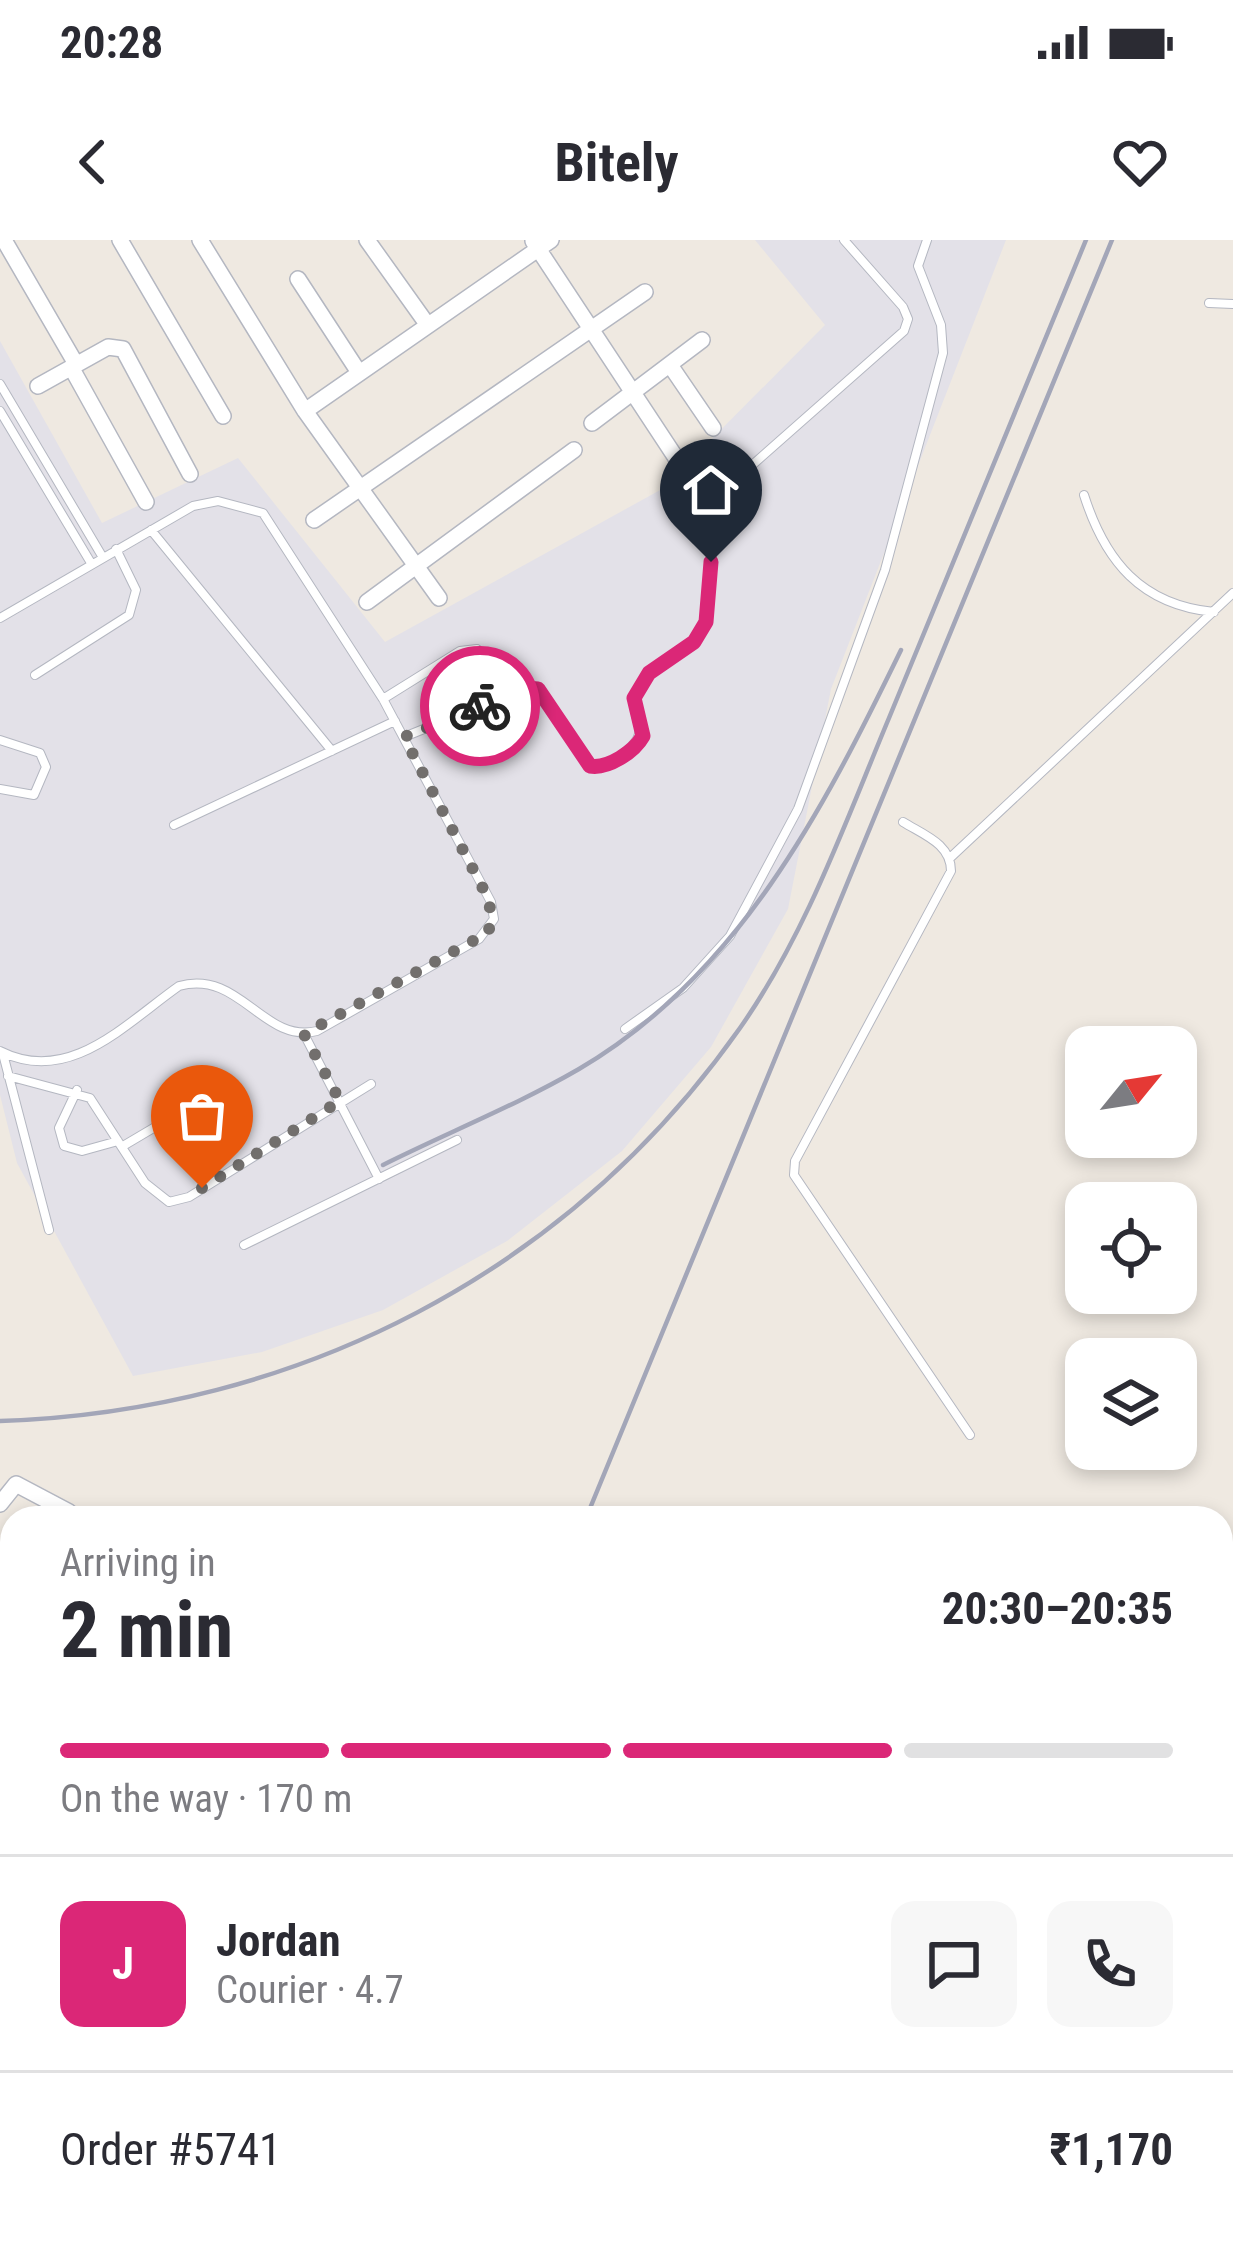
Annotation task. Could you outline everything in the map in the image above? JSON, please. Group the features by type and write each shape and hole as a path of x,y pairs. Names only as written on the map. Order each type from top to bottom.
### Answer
{"street":[{"path":"4,240 146,502"},
{"path":"120,240 224,416"},
{"path":"200,240 305,411 439,598"},
{"path":"367,240 427,324"},
{"path":"305,411 541,243 680,464"},
{"path":"298,279 358,370"},
{"path":"314,520 589,326 645,292"},
{"path":"592,423 702,340"},
{"path":"38,386 108,347 123,350 190,474"},
{"path":"670,365 712,428"},
{"path":"367,602 574,450"},
{"path":"0,1502 16,1484 58,1506"}],"lane":[{"path":"404,737 504,697 538,689 590,766 601,768 638,744 643,736 634,698 640,684 694,642 706,622 719,501 733,482 904,331 908,319 903,307 844,240"},
{"path":"625,1029 683,988 730,936 798,809 854,666 943,353 941,325 918,266 927,240"},
{"path":"1209,303 1233,304"},
{"path":"0,384 102,556"},
{"path":"0,411 91,563"},
{"path":"1084,495 1097,535 1137,586 1164,602 1216,612"},
{"path":"0,618 193,506 218,501 263,513 383,699 490,902 494,919 479,938 304,1034"},
{"path":"152,530 332,751"},
{"path":"35,675 129,615 136,590 116,549"},
{"path":"970,1435 794,1175 795,1161 935,906 951,872 951,857 1233,593"},
{"path":"383,699 460,651 477,649 488,660 504,697"},
{"path":"174,825 395,721"},
{"path":"0,740 46,759 34,795 0,789"},
{"path":"903,822 951,857"},
{"path":"49,1230 1,1052 46,1063 76,1058 179,986 197,981 217,984 280,1026 304,1034 379,1179"},
{"path":"8,1076 77,1090 90,1098 145,1183 169,1202 189,1197 371,1084"},
{"path":"77,1090 59,1128 64,1146 82,1151 120,1144 194,1104"},
{"path":"244,1245 457,1140"}],"shaded area":[{"path":"755,240 1006,240 831,689 788,909 711,1047 622,1151 507,1241 383,1310 262,1352 133,1376 17,1163 0,1095 0,341 102,523 238,458 385,642 662,489 825,325"}],"railway":[{"path":"0,1421 110,1411 217,1390 319,1357 417,1313 508,1257 593,1191 671,1115 740,1028 805,916 1086,240"},
{"path":"591,1506 1112,240"},
{"path":"383,1165 579,1069 635,1031 685,987 730,938 807,828 901,650"}],"way so far":[{"path":"202,1188 340,1101 304,1034 317,1031 489,932 494,919 490,902 404,737 480,706"}],"route":[{"path":"480,706 525,688 538,689 590,766 601,768 621,756 643,736 634,698 640,684 694,642 706,622 711,562"}]}
